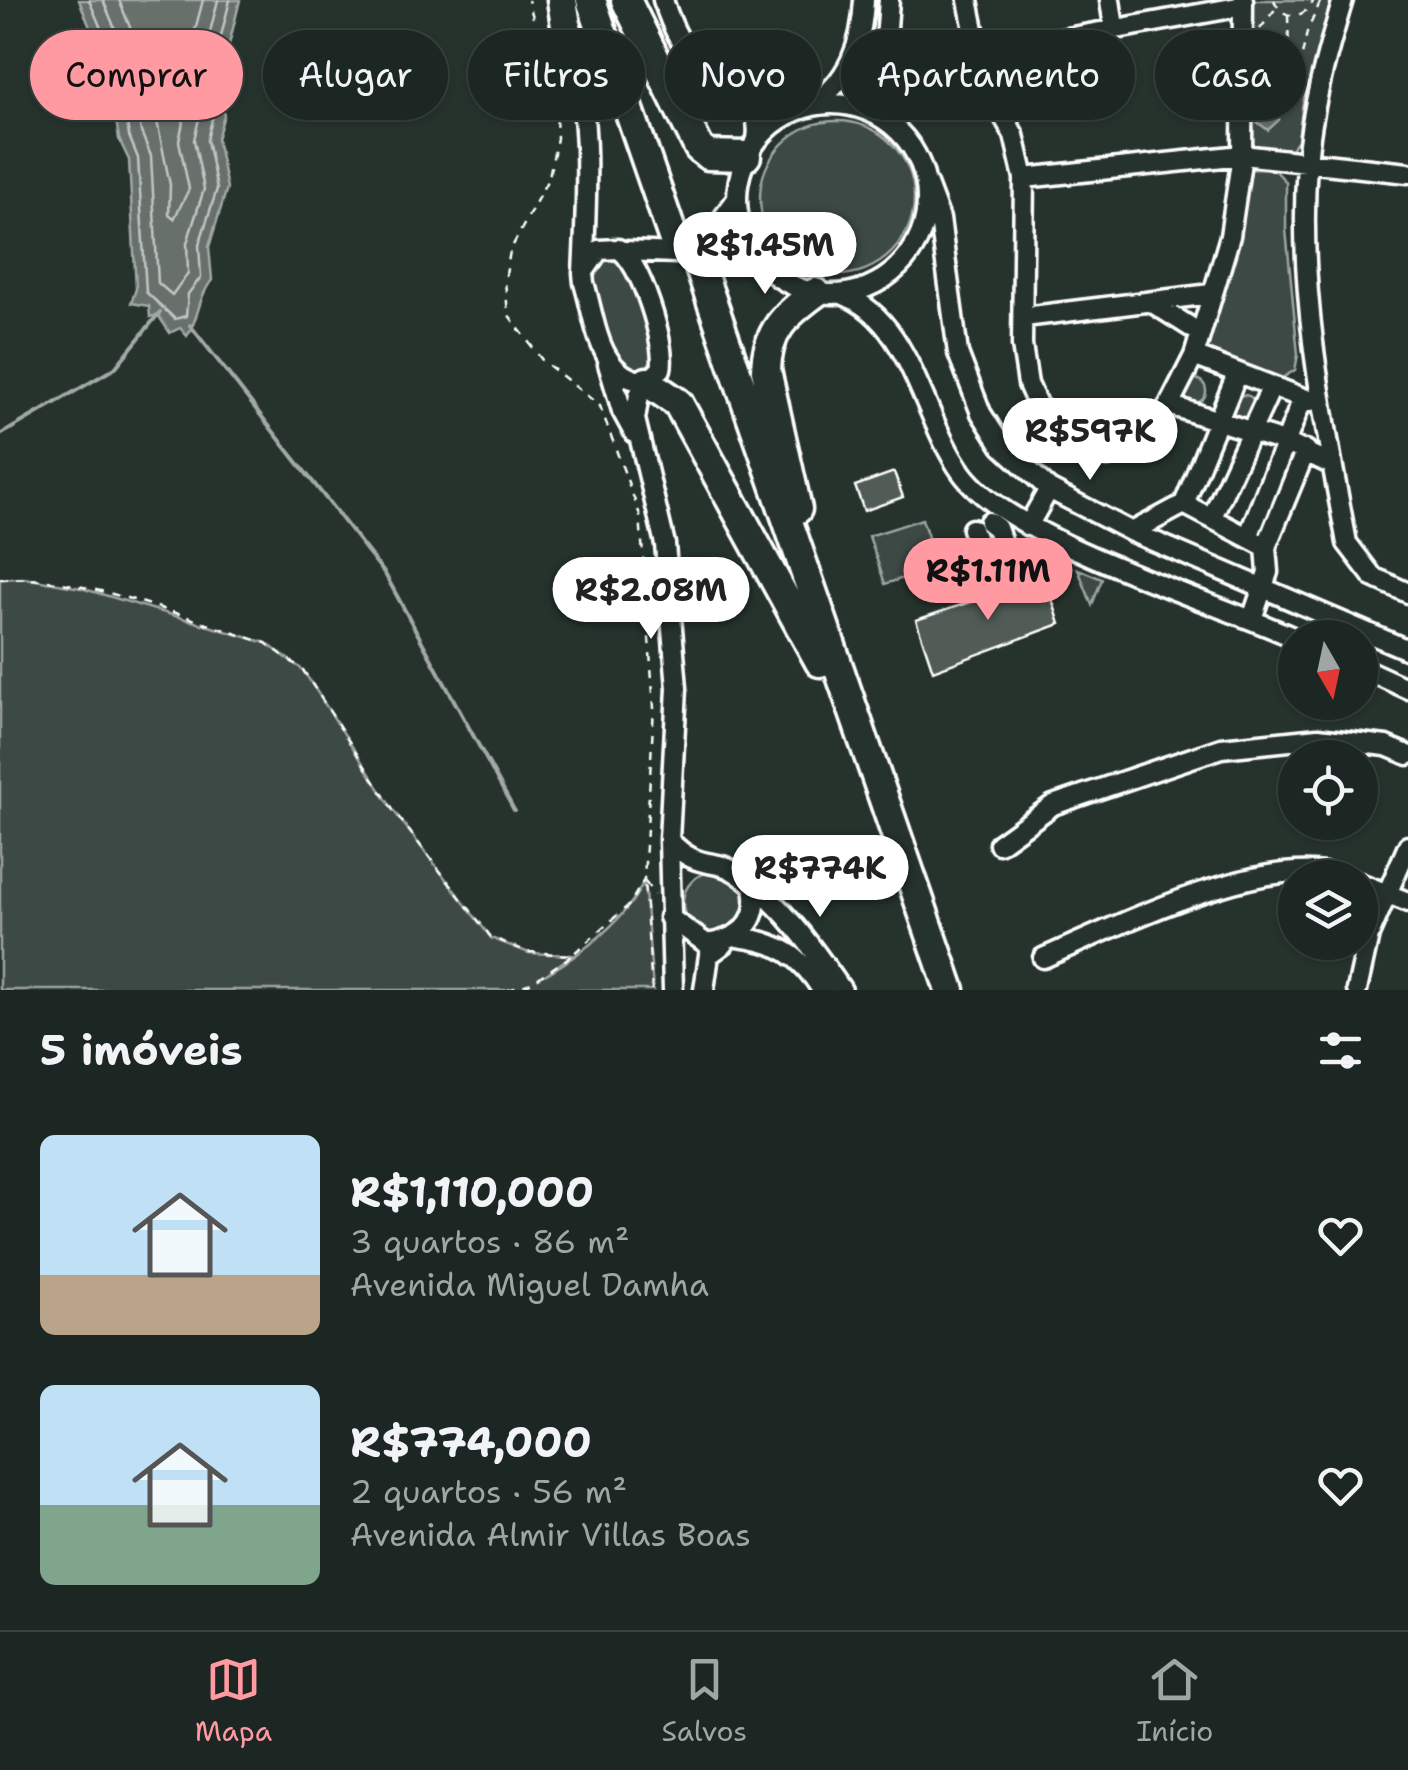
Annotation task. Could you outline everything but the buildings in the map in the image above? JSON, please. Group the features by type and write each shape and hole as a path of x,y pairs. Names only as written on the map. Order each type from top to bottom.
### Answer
{"highway":[{"path":"558,0 566,30"},
{"path":"591,0 687,249"},
{"path":"606,0 938,990"},
{"path":"626,0 699,148 708,155 752,148"},
{"path":"828,293 788,312 772,333 766,370 829,668 950,990"},
{"path":"647,382 678,404 829,668"}],"street":[{"path":"663,0 676,30"},
{"path":"821,95 846,74 859,40 864,0"},
{"path":"890,0 884,82 897,129"},
{"path":"968,0 974,30"},
{"path":"1110,0 1114,27"},
{"path":"1343,0 1323,69 1307,160 1306,278 1332,465 1350,549 1372,577 1408,593"},
{"path":"1099,30 1243,3 1242,30"},
{"path":"821,107 851,106 874,113 897,129 911,146 940,219 958,353 971,392 1002,446 1049,489 1132,532 1408,650"},
{"path":"584,120 588,189 583,273 622,411 639,442"},
{"path":"756,120 736,200 741,231 756,257 791,285 828,293 880,315 897,342 930,419 977,491 1028,526 1278,630"},
{"path":"752,148 779,120"},
{"path":"1005,120 1014,135 1024,178 1023,364 1028,384 1037,404 1072,446 1089,454 1119,456 1136,445 1169,405 1194,356 1230,236 1242,154 1242,120"},
{"path":"1024,178 1242,154 1408,174"},
{"path":"828,293 865,288 904,261 926,218 926,182"},
{"path":"642,289 736,200"},
{"path":"583,273 599,250 687,249 756,257"},
{"path":"625,251 665,356 661,370 647,382 635,410 672,594 677,688 669,840 673,986"},
{"path":"1024,317 1211,294"},
{"path":"1154,304 1200,333"},
{"path":"1194,356 1326,406"},
{"path":"608,361 628,381 647,382"},
{"path":"1132,532 1184,504 1237,374"},
{"path":"1212,517 1271,388"},
{"path":"1248,537 1303,398"},
{"path":"1169,405 1252,430 1306,450 1332,465"},
{"path":"1252,619 1264,590 1266,547 1306,450"},
{"path":"1028,526 1049,489"},
{"path":"1184,504 1266,547"},
{"path":"977,527 997,528 993,569 977,527"},
{"path":"1378,676 1408,689"},
{"path":"999,844 1054,806 1222,748 1318,738 1386,746 1408,754"},
{"path":"669,840 704,866 732,869 754,888 790,921 842,990"},
{"path":"1357,990 1385,892 1406,858"},
{"path":"671,887 704,866"},
{"path":"1043,958 1207,890 1278,876"},
{"path":"704,988 709,954 733,939 754,911 754,888"},
{"path":"1378,889 1408,902"},
{"path":"669,917 706,944 733,939 766,940 788,950 822,990"}],"path":[{"path":"528,0 555,93 557,138 549,178 510,251 505,281 508,314 542,360 600,406 640,515 654,706 644,880 652,990"},
{"path":"1274,0 1288,15 1301,14 1320,3"},
{"path":"1312,6 1314,0"},
{"path":"1288,15 1289,56 1299,70 1306,32 1320,3"},
{"path":"1258,30 1276,6"},
{"path":"0,579 24,578 80,588 266,643 286,654 304,670 393,810 491,938 528,952 572,955"},
{"path":"644,880 669,917"},
{"path":"508,990 532,983 572,955 629,905 644,880"}],"shaded area":[{"path":"1254,0 1334,0 1306,92 1306,30 1253,30"},
{"path":"1251,120 1301,120 1298,140 1286,155 1261,152 1251,143"},
{"path":"837,121 866,127 891,144 908,169 914,198 908,227 891,252 866,269 837,275 808,269 783,252 766,227 760,198 766,169 783,144 808,127"},
{"path":"1253,169 1275,170 1286,182 1286,229 1298,355 1295,370 1279,380 1213,356 1202,344 1245,173"},
{"path":"607,259 622,263 629,273 655,352 649,367 637,373 617,363 591,280 591,274"},
{"path":"1194,379 1206,391 1194,403 1182,391"},
{"path":"1244,395 1253,398 1253,416 1244,419 1235,416 1232,407 1235,398"},
{"path":"922,519 938,567 885,584 869,536"},
{"path":"1078,569 1102,579 1092,605"},
{"path":"24,578 81,588 266,643 303,670 393,810 491,938 529,953 572,955 545,975 588,946 615,922 644,880 653,990 0,990 0,579"},
{"path":"714,872 736,881 745,903 736,925 714,934 692,925 683,903 692,881"}],"water":[{"path":"79,0 240,0 233,30 91,30"},
{"path":"116,120 223,120 217,139 227,188 209,247 212,280 187,336 180,328 170,333 158,315 150,317 149,306 131,303 136,289 129,160 119,139"},
{"path":"1258,120 1279,120 1268,130"}],"waterway":[{"path":"0,435 115,368 160,312"},
{"path":"190,325 385,574 514,810"}]}
